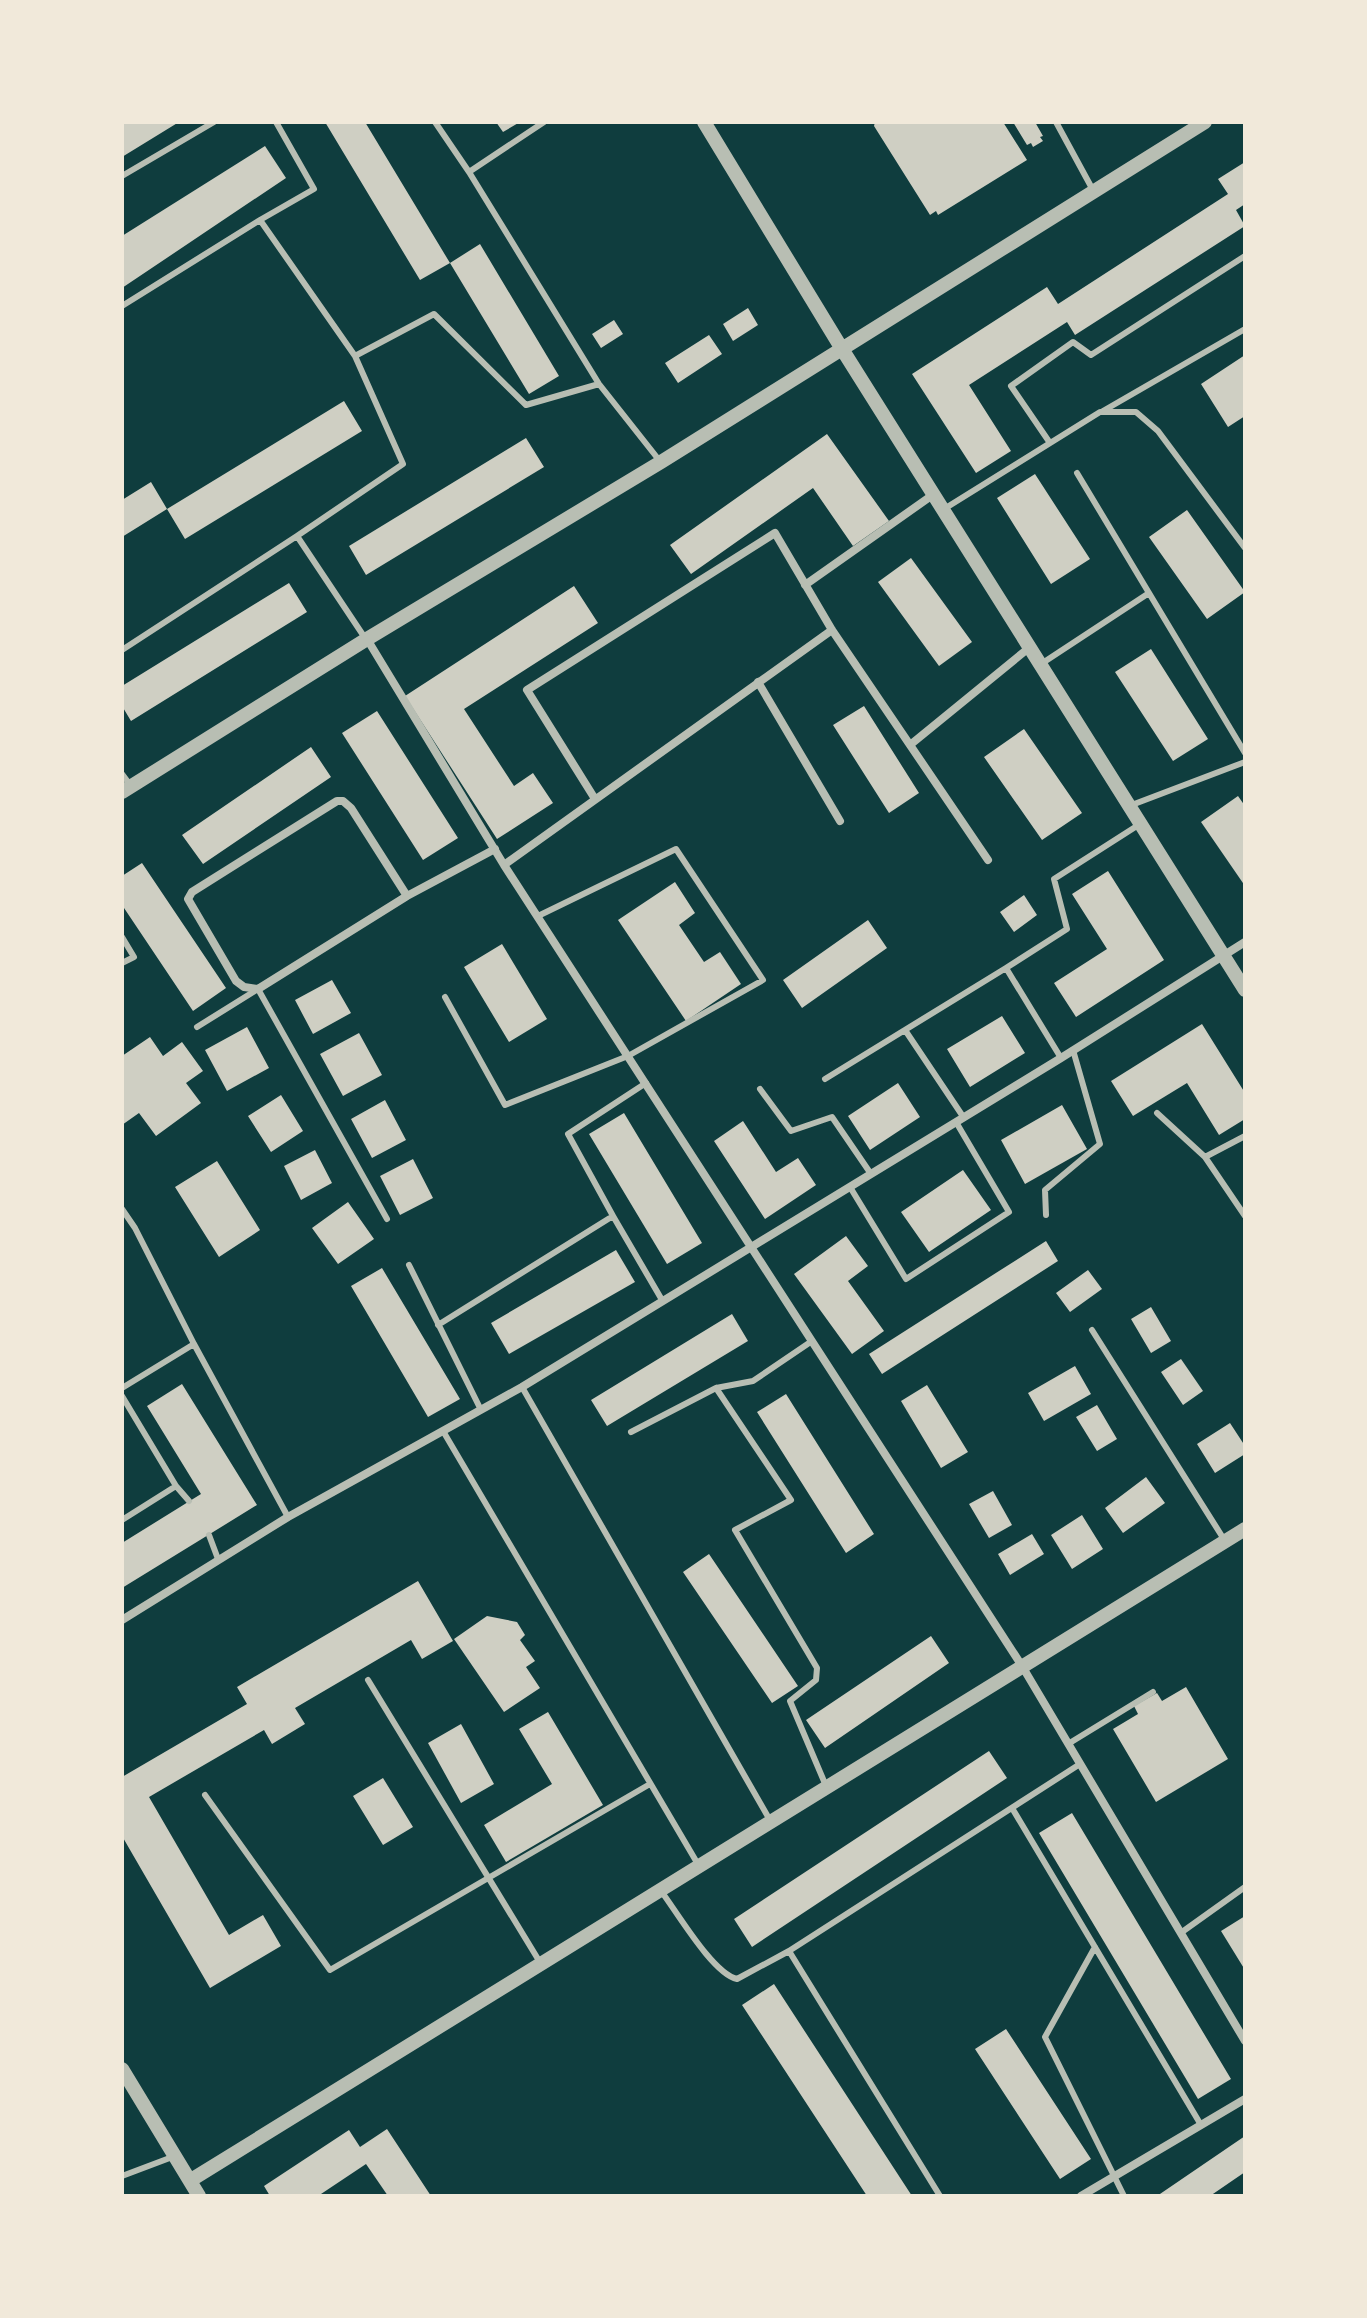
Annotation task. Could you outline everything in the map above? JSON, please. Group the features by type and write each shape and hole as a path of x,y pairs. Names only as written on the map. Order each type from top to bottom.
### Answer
{"street":[{"path":"704,122 842,349 1245,990"},
{"path":"125,784 661,462 1205,122"},
{"path":"805,585 935,494"},
{"path":"595,799 527,690 775,533 832,630 988,860"},
{"path":"504,865 832,630"},
{"path":"367,639 504,865 1022,1666 1245,2041"},
{"path":"910,745 1030,647"},
{"path":"758,682 840,821"},
{"path":"407,896 351,808 343,801 337,801 192,892 188,899 236,981 244,987 258,989 407,896 495,849"},
{"path":"122,1620 288,1517 522,1387 1245,942"},
{"path":"191,2180 1245,1529"},
{"path":"122,2069 199,2196"},
{"path":"1081,2196 1245,2099"}],"lane":[{"path":"122,176 214,122"},
{"path":"122,306 314,189 276,122"},
{"path":"435,122 599,384 661,462"},
{"path":"469,172 544,122"},
{"path":"1056,122 1094,192"},
{"path":"122,650 403,464 355,356 260,220"},
{"path":"1050,443 1011,386 1073,342 1091,355 1245,256"},
{"path":"355,356 434,314 526,405 599,384"},
{"path":"944,509 1100,412 1245,329"},
{"path":"1100,412 1136,412 1158,431 1245,548"},
{"path":"1077,473 1245,753"},
{"path":"297,536 367,639"},
{"path":"1041,664 1149,593"},
{"path":"1129,806 1245,762"},
{"path":"825,1079 1067,929 1054,879 1140,824"},
{"path":"445,997 505,1105 628,1056 763,980 676,849 538,916"},
{"path":"122,937 134,957 122,963"},
{"path":"1006,968 1061,1058"},
{"path":"197,1027 258,989 387,1219"},
{"path":"850,1187 906,1279 1009,1212 960,1120 905,1030"},
{"path":"1046,1215 1045,1190 1100,1144 1073,1050"},
{"path":"646,1083 568,1134 662,1300"},
{"path":"760,1089 791,1131 832,1117 871,1174"},
{"path":"1157,1113 1205,1157 1245,1216"},
{"path":"1205,1157 1245,1136"},
{"path":"122,1209 135,1228 288,1517"},
{"path":"438,1325 613,1216"},
{"path":"409,1265 481,1410"},
{"path":"1092,1330 1225,1541"},
{"path":"631,1432 716,1388 753,1381 812,1341"},
{"path":"122,1388 194,1344"},
{"path":"522,1387 771,1822"},
{"path":"716,1388 791,1500 735,1530 817,1668 816,1680 790,1701 827,1787"},
{"path":"122,1396 176,1486 189,1501"},
{"path":"443,1431 699,1866"},
{"path":"122,1520 176,1486"},
{"path":"209,1535 218,1559"},
{"path":"368,1680 541,1964"},
{"path":"1068,1744 1153,1692"},
{"path":"661,1890 700,1945 728,1977 737,1979 748,1976 1080,1764"},
{"path":"205,1795 330,1970 650,1784"},
{"path":"1012,1808 1201,2125"},
{"path":"1182,1932 1245,1887"},
{"path":"1095,1947 1045,2037 1124,2196"},
{"path":"789,1951 940,2196"},
{"path":"122,2176 175,2156"}],"building":[{"path":"122,122 179,122 122,157"},
{"path":"325,122 365,122 450,263 420,280"},
{"path":"496,122 520,122 503,132"},
{"path":"875,122 1003,122 1027,160 938,215 936,211 930,215 874,126"},
{"path":"1013,122 1035,122 1043,141 1033,147 1031,143 1027,145"},
{"path":"265,146 286,178 122,288 122,236"},
{"path":"1245,162 1245,204 1236,210 1245,226 1075,335 1067,322 969,385 1011,451 976,473 912,374 1047,287 1058,304 1228,194 1218,179"},
{"path":"480,244 559,376 529,394 450,263"},
{"path":"748,308 758,325 733,341 723,324"},
{"path":"614,320 623,334 601,348 592,334"},
{"path":"709,335 722,354 678,383 665,363"},
{"path":"1245,355 1245,416 1228,427 1201,384"},
{"path":"344,401 362,431 185,539 167,509"},
{"path":"827,434 889,521 853,546 813,488 691,574 670,545"},
{"path":"526,438 544,467 366,575 349,546"},
{"path":"1035,474 1090,559 1051,584 997,498"},
{"path":"151,482 167,509 122,537 122,500"},
{"path":"1187,510 1245,592 1207,619 1149,537"},
{"path":"911,558 972,642 939,666 878,582"},
{"path":"289,583 307,612 131,721 122,706 122,686"},
{"path":"574,586 598,623 464,709 514,786 533,773 553,803 497,839 405,696"},
{"path":"1151,649 1208,739 1173,761 1115,672"},
{"path":"864,706 919,793 889,813 833,725"},
{"path":"377,711 458,838 423,860 342,733"},
{"path":"1024,729 1082,813 1042,840 984,757"},
{"path":"311,747 331,777 203,864 182,835"},
{"path":"1238,796 1245,806 1245,886 1201,822"},
{"path":"142,863 226,988 193,1011 122,905 122,876"},
{"path":"1108,871 1164,960 1076,1017 1054,983 1107,949 1072,894"},
{"path":"675,882 695,913 679,925 704,962 720,952 741,984 686,1021 618,920"},
{"path":"1024,895 1037,915 1014,932 1000,912"},
{"path":"868,920 887,948 802,1008 783,980"},
{"path":"502,944 547,1019 509,1042 464,967"},
{"path":"332,980 351,1013 313,1034 295,1000"},
{"path":"1002,1016 1025,1053 970,1087 947,1049"},
{"path":"1202,1024 1245,1093 1245,1119 1219,1135 1187,1083 1133,1116 1111,1081"},
{"path":"247,1027 269,1068 227,1091 205,1050"},
{"path":"359,1033 382,1075 343,1096 320,1054"},
{"path":"150,1037 163,1056 182,1042 203,1071 186,1083 201,1103 156,1136 139,1113 122,1125 122,1056"},
{"path":"898,1083 920,1117 870,1150 848,1116"},
{"path":"281,1095 303,1131 271,1152 248,1116"},
{"path":"385,1100 406,1140 372,1158 351,1119"},
{"path":"1062,1105 1087,1149 1025,1184 1001,1140"},
{"path":"624,1113 702,1243 667,1264 589,1134"},
{"path":"743,1121 776,1172 798,1158 816,1185 765,1219 714,1141"},
{"path":"315,1150 332,1183 301,1200 284,1166"},
{"path":"413,1159 433,1198 400,1215 380,1176"},
{"path":"217,1161 260,1230 219,1257 175,1187"},
{"path":"963,1170 991,1210 929,1252 901,1212"},
{"path":"348,1202 374,1239 338,1264 312,1228"},
{"path":"846,1236 868,1266 848,1281 884,1331 852,1354 794,1274"},
{"path":"1046,1241 1058,1261 882,1374 869,1354"},
{"path":"616,1250 635,1282 509,1354 491,1323"},
{"path":"382,1268 460,1399 428,1417 351,1286"},
{"path":"1088,1270 1102,1289 1070,1312 1056,1293"},
{"path":"1151,1307 1171,1341 1151,1353 1131,1319"},
{"path":"732,1314 748,1341 607,1426 591,1400"},
{"path":"1181,1359 1203,1391 1183,1405 1161,1372"},
{"path":"1075,1366 1091,1394 1044,1421 1028,1393"},
{"path":"182,1384 257,1505 122,1588 122,1543 201,1494 147,1406"},
{"path":"927,1385 968,1452 941,1468 901,1401"},
{"path":"786,1394 874,1534 846,1553 757,1412"},
{"path":"1097,1405 1117,1439 1097,1451 1076,1417"},
{"path":"1230,1423 1245,1446 1245,1454 1215,1473 1197,1444"},
{"path":"1146,1477 1165,1503 1123,1533 1105,1508"},
{"path":"993,1491 1012,1525 989,1538 969,1504"},
{"path":"1082,1515 1103,1549 1072,1569 1051,1535"},
{"path":"1032,1534 1044,1554 1010,1575 998,1554"},
{"path":"709,1554 798,1686 772,1703 683,1572"},
{"path":"418,1581 453,1641 422,1659 411,1640 295,1708 305,1724 272,1744 264,1730 149,1797 229,1935 263,1915 281,1946 210,1988 122,1836 122,1777 247,1704 237,1687"},
{"path":"487,1616 517,1622 525,1635 520,1640 535,1661 526,1667 540,1688 504,1712 454,1639"},
{"path":"931,1636 949,1663 825,1748 806,1720"},
{"path":"1186,1687 1228,1759 1156,1802 1113,1729 1138,1714 1134,1706 1157,1693 1162,1701"},
{"path":"548,1712 603,1805 506,1862 484,1825 552,1784 519,1729"},
{"path":"461,1724 494,1784 461,1803 428,1743"},
{"path":"989,1751 1007,1778 752,1947 734,1919"},
{"path":"383,1778 413,1827 383,1845 353,1796"},
{"path":"1072,1813 1231,2079 1198,2099 1039,1833"},
{"path":"1245,1916 1245,1970 1221,1931"},
{"path":"774,1984 912,2196 867,2196 742,2005"},
{"path":"1006,2029 1091,2159 1060,2179 975,2049"},
{"path":"387,2129 431,2196 388,2196 366,2164 318,2196 270,2196 264,2186 349,2130 360,2147"},
{"path":"1245,2136 1245,2172 1210,2196 1157,2196"}]}
